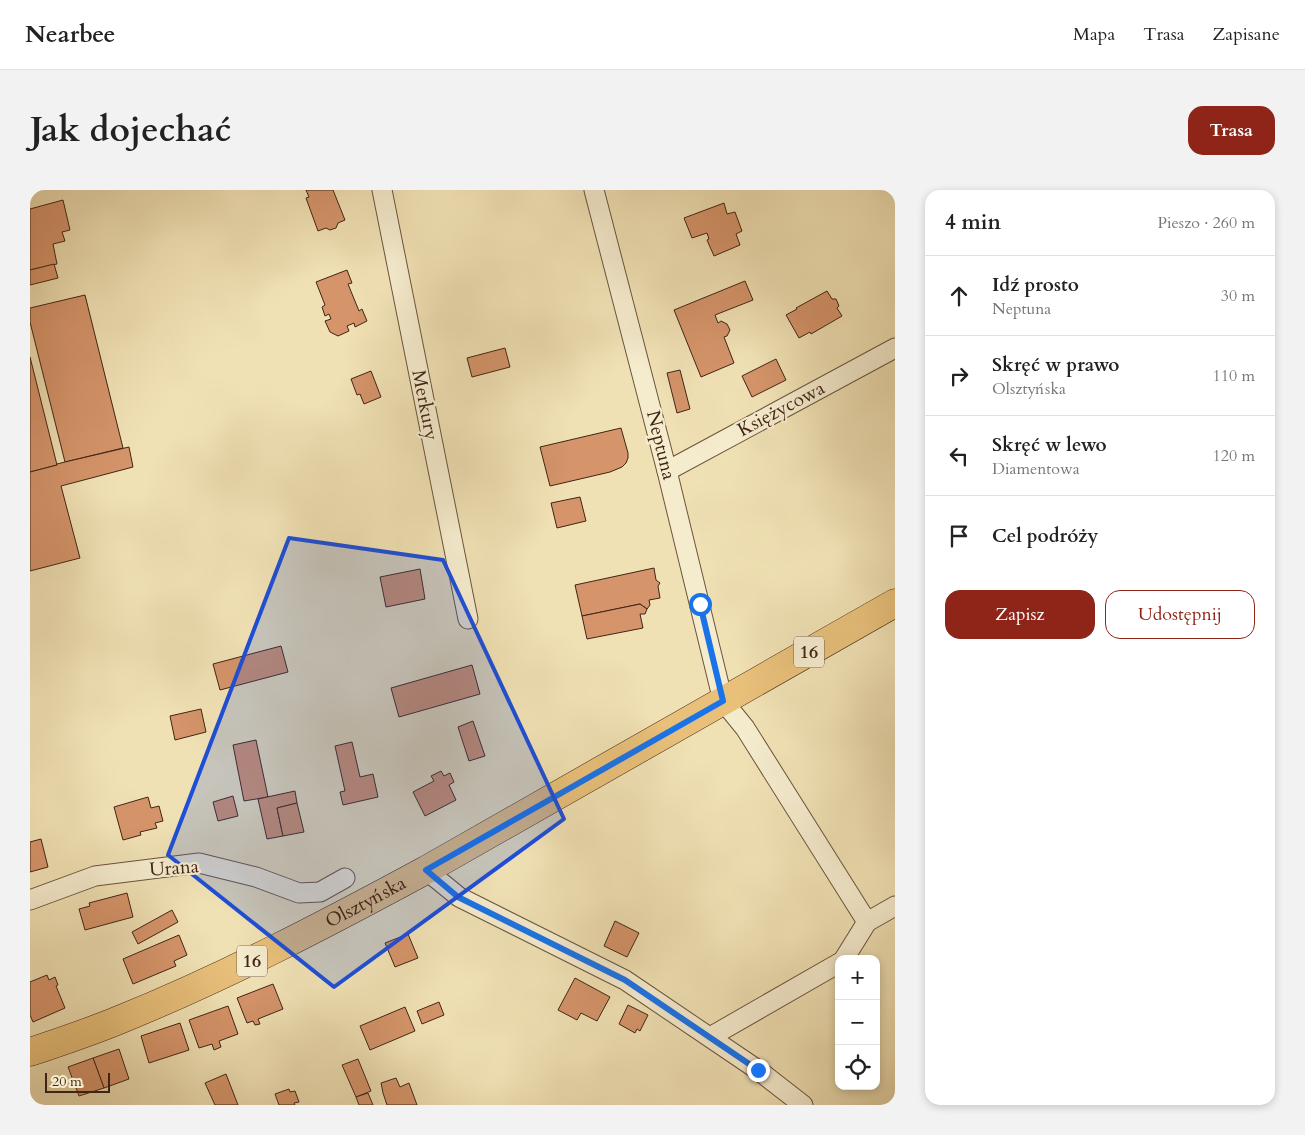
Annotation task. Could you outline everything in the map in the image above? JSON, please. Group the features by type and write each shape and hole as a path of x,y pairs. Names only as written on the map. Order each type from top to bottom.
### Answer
{"main road":[{"name":"Olsztyńska","path":"30,1052 120,1020 246,964 426,870 895,603"}],"street":[{"name":"Merkury","path":"382,190 468,619"},
{"name":"Neptuna","path":"594,190 667,471 723,701"},
{"name":"Księżycowa","path":"667,471 895,348"},
{"path":"723,701 745,728 868,922"},
{"name":"Urana","path":"30,900 95,876 199,863 256,878 299,893 320,892 345,878"},
{"path":"426,870 458,897 625,980 758,1070 789,1102"},
{"path":"847,955 868,922 895,906"},
{"path":"710,1037 835,966"}],"highlighted area":[{"path":"289,538 443,560 564,819 334,987 168,855"}],"building":[{"path":"306,190 333,190 345,220 338,223 336,228 330,230 326,228 318,231 306,198 309,197"},
{"path":"63,200 70,230 62,232 65,241 53,244 57,264 30,270 30,209"},
{"path":"724,203 727,214 735,212 742,231 736,234 740,245 714,256 707,240 709,239 707,233 692,238 684,218"},
{"path":"54,264 58,278 30,285 30,270"},
{"path":"347,270 352,283 348,284 359,311 362,309 367,321 355,327 354,323 347,326 349,331 338,336 330,332 325,321 331,319 329,314 325,316 322,307 325,305 316,282"},
{"path":"745,281 753,300 715,315 718,323 721,321 727,324 730,330 727,336 724,337 734,363 701,377 674,310"},
{"path":"827,291 832,299 836,299 839,306 837,308 842,316 811,334 810,332 799,338 786,315"},
{"path":"85,295 123,448 65,462 30,322 30,308"},
{"path":"505,348 510,367 472,377 467,358"},
{"path":"30,357 57,465 30,472"},
{"path":"776,359 786,380 752,397 742,376"},
{"path":"680,370 690,409 677,413 667,373"},
{"path":"371,371 381,397 364,404 360,394 357,395 351,379"},
{"path":"621,428 628,453 626,463 622,467 610,472 550,486 540,447"},
{"path":"129,447 133,467 61,486 80,558 30,571 30,472"},
{"path":"580,497 586,521 557,528 551,503"},
{"path":"654,568 656,580 660,583 658,586 660,598 649,600 650,605 647,609 640,604 582,616 575,585"},
{"path":"420,569 425,599 386,607 380,577"},
{"path":"640,604 647,609 645,614 640,614 643,628 587,639 582,616"},
{"path":"281,646 288,672 220,690 213,664"},
{"path":"472,665 480,694 399,717 391,688"},
{"path":"201,709 206,732 175,740 170,716"},
{"path":"473,721 485,756 469,761 458,727"},
{"path":"256,740 268,797 244,801 233,745"},
{"path":"352,742 360,777 373,774 378,797 343,805 340,792 345,791 335,746"},
{"path":"441,771 444,776 450,773 454,782 449,785 456,800 425,816 413,792 434,781 431,776"},
{"path":"295,791 297,803 277,808 283,836 267,839 258,799"},
{"path":"233,796 238,816 218,821 213,802"},
{"path":"148,797 151,808 159,806 163,821 155,823 157,828 140,832 141,835 123,840 114,807"},
{"path":"297,803 304,832 283,836 277,808"},
{"path":"41,839 48,867 30,872 30,842"},
{"path":"127,893 133,917 85,930 79,909 90,906 89,903"},
{"path":"172,910 178,922 138,944 132,932"},
{"path":"615,921 639,933 627,957 604,946"},
{"path":"408,934 418,958 395,967 385,943"},
{"path":"179,935 187,955 174,961 176,966 133,984 123,959"},
{"path":"47,975 49,980 55,977 58,985 56,986 65,1008 33,1022 30,1015 30,982"},
{"path":"575,978 610,997 597,1021 581,1013 577,1020 558,1010"},
{"path":"273,984 283,1009 258,1019 260,1024 255,1025 253,1021 247,1023 237,998"},
{"path":"439,1002 444,1015 422,1024 417,1011"},
{"path":"628,1005 648,1015 640,1031 637,1029 635,1033 619,1024"},
{"path":"228,1006 238,1034 219,1041 221,1047 214,1050 212,1044 199,1048 189,1020"},
{"path":"405,1007 415,1031 370,1050 360,1026"},
{"path":"180,1023 189,1050 149,1063 141,1036"},
{"path":"119,1049 129,1079 104,1088 93,1058"},
{"path":"93,1058 104,1088 79,1096 68,1067"},
{"path":"358,1059 371,1091 356,1097 342,1065"},
{"path":"226,1074 238,1105 215,1105 205,1083"},
{"path":"396,1078 400,1087 409,1083 417,1105 387,1105 381,1083"},
{"path":"289,1089 290,1092 295,1091 299,1102 294,1103 295,1105 279,1105 275,1094"},
{"path":"368,1093 373,1105 359,1105 356,1097"}],"route":[{"path":"700,604 723,701 426,870 458,897 625,980 758,1070"}]}
